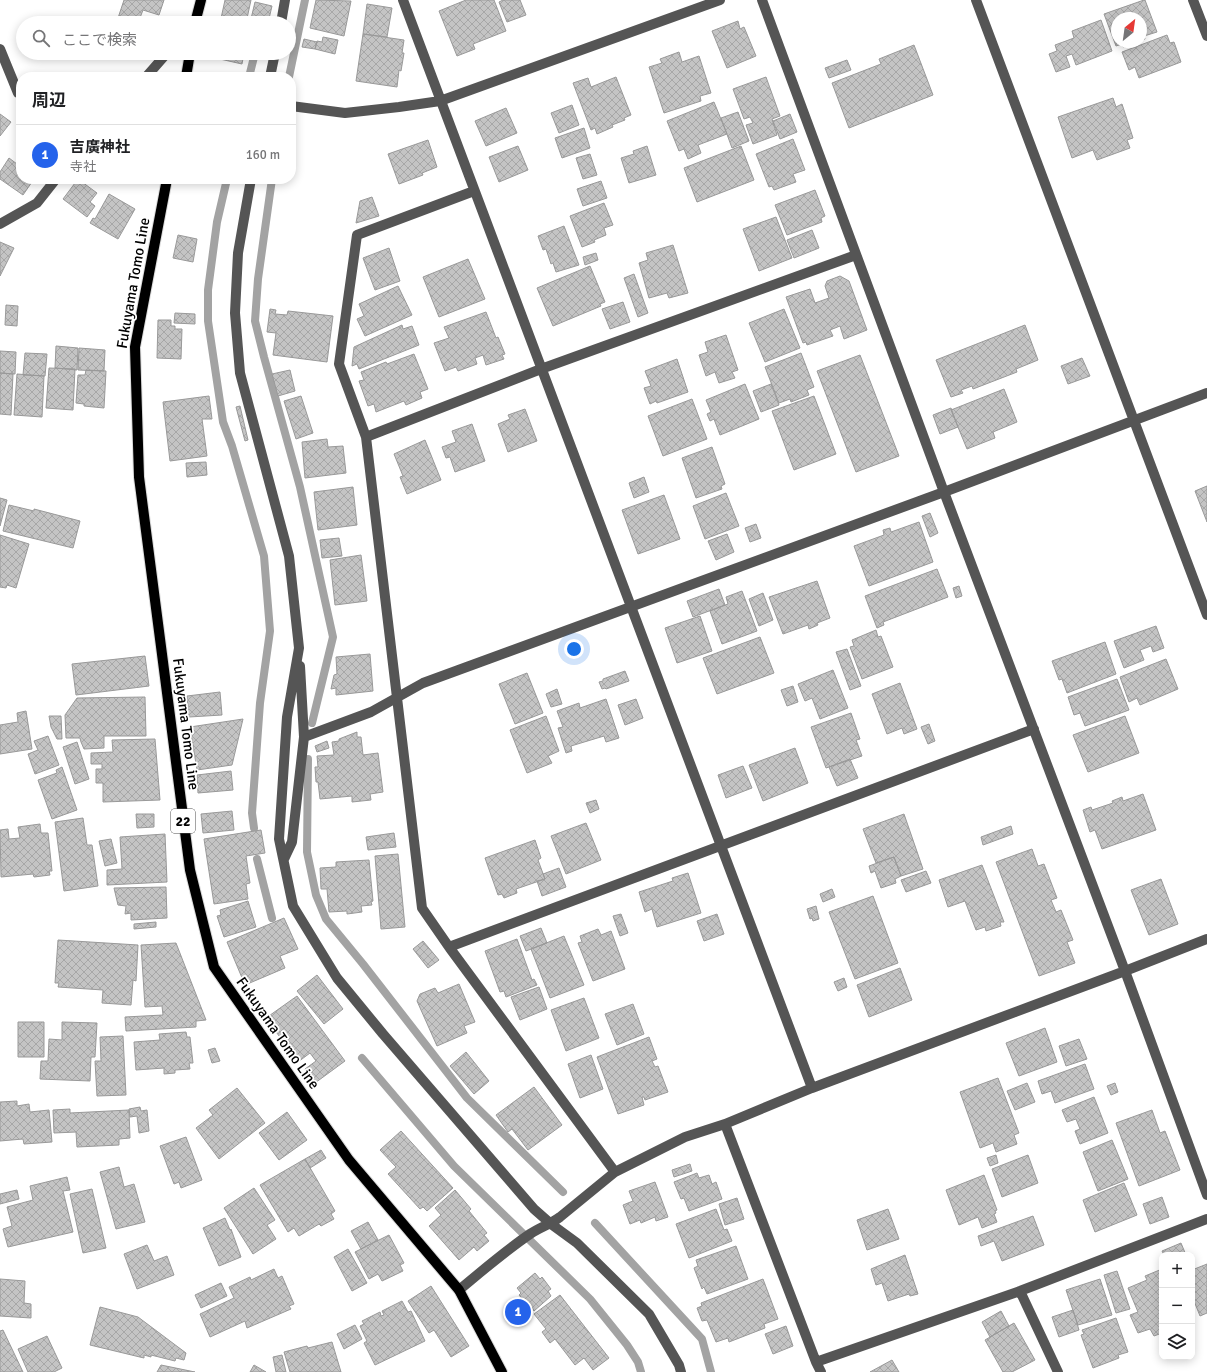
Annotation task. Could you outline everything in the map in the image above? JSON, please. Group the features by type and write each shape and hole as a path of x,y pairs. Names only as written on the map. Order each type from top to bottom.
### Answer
{"main road":[{"path":"197,16 201,0"},
{"path":"187,72 189,60"},
{"name":"Fukuyama Tomo Line","path":"166,184 135,347 139,477 190,870 214,967 350,1160 459,1290 502,1372"}],"street":[{"path":"282,16 285,0"},
{"path":"403,0 812,1088"},
{"path":"296,107 345,113 399,108 440,101 720,0"},
{"path":"762,0 944,492 1126,971 1207,1195"},
{"path":"976,0 1207,615"},
{"path":"1194,0 1207,36"},
{"path":"0,49 16,88"},
{"path":"150,72 161,60"},
{"path":"271,72 274,60"},
{"path":"0,224 37,203 52,184"},
{"path":"250,184 238,253 235,313 240,373 289,556 299,648 304,736 292,842 284,859"},
{"path":"474,192 357,235 339,364 366,437 422,908 449,947 615,1172"},
{"path":"366,437 541,369 856,255"},
{"path":"304,736 371,712 423,682 944,492 1207,393"},
{"path":"299,648 287,717 279,839 293,906 337,978 534,1209 551,1224 577,1242 648,1314 679,1365 681,1372"},
{"path":"449,947 1034,729"},
{"path":"459,1290 532,1232 551,1224 615,1172 685,1137 725,1124 812,1088 1126,971 1207,939"},
{"path":"725,1124 821,1372"},
{"path":"816,1362 1020,1291 1207,1219"},
{"path":"1020,1291 1058,1372"}],"building":[{"path":"124,0 164,0 159,15 143,10 141,16 119,16"},
{"path":"225,0 251,0 248,16 222,16"},
{"path":"316,0 351,1 344,36 310,28"},
{"path":"466,0 494,0 506,31 473,44 475,49 457,56 439,11"},
{"path":"503,0 520,0 526,15 507,22 499,2"},
{"path":"1145,0 1157,32 1147,35 1147,12 1111,12 1111,33 1104,14"},
{"path":"255,2 272,6 270,16 252,16"},
{"path":"367,4 392,8 387,37 363,34"},
{"path":"1101,20 1112,51 1076,65 1072,54 1066,56 1070,67 1056,72 1049,54 1057,51 1055,45 1074,38 1072,31"},
{"path":"738,21 740,29 744,27 756,56 727,68 712,31"},
{"path":"363,34 404,40 402,53 404,53 401,71 399,70 397,87 356,81"},
{"path":"1167,35 1170,43 1174,42 1181,62 1139,78 1135,67 1129,70 1122,52 1133,48 1147,48 1147,43"},
{"path":"323,37 338,40 335,54 315,49 317,41 322,42"},
{"path":"304,39 317,42 315,49 302,47"},
{"path":"914,45 933,95 849,128 832,83 881,64 879,59"},
{"path":"679,52 682,62 699,56 711,93 700,96 701,101 664,113 649,67 662,63 660,59"},
{"path":"224,60 243,60 242,64"},
{"path":"847,60 851,70 829,78 825,68"},
{"path":"616,77 631,115 624,118 625,120 612,125 613,127 597,134 595,128 591,130 573,83 588,78 591,87"},
{"path":"766,77 780,116 772,119 777,135 753,144 746,125 753,123 750,117 744,119 733,89"},
{"path":"1113,98 1116,107 1122,104 1133,138 1127,140 1130,148 1097,160 1093,150 1072,158 1058,117"},
{"path":"714,102 727,134 698,145 701,153 688,159 684,149 679,151 667,121"},
{"path":"572,105 579,125 559,133 551,113"},
{"path":"506,108 517,133 486,146 475,121"},
{"path":"738,112 749,141 732,148 721,118"},
{"path":"0,114 11,122 0,136"},
{"path":"790,114 797,132 780,139 773,121"},
{"path":"584,128 590,148 562,158 555,138"},
{"path":"793,139 805,170 793,174 796,182 774,190 772,186 769,187 756,154"},
{"path":"428,140 437,167 422,173 423,175 399,184 388,154"},
{"path":"518,146 528,170 499,182 489,157"},
{"path":"647,146 656,175 629,183 621,158 634,154 633,151"},
{"path":"741,146 754,180 697,202 684,168"},
{"path":"590,154 597,175 583,179 576,158"},
{"path":"9,158 16,163 16,184 31,184 23,195 0,179 0,172"},
{"path":"601,181 607,198 583,206 577,189"},
{"path":"74,184 85,184 97,193 90,202 95,206 87,217 63,199"},
{"path":"815,190 825,216 821,218 822,222 787,235 775,205"},
{"path":"109,194 135,209 118,239 90,223 93,218 95,219"},
{"path":"372,197 379,216 356,223 360,201"},
{"path":"604,203 613,225 604,228 606,235 594,240 595,242 582,247 570,216"},
{"path":"776,217 792,258 759,271 743,229"},
{"path":"564,226 579,265 556,272 553,263 551,264 546,249 543,250 538,236"},
{"path":"812,230 819,248 794,258 787,240"},
{"path":"178,235 197,239 193,262 173,258"},
{"path":"0,242 14,248 0,276"},
{"path":"673,245 688,293 669,298 667,293 649,298 639,263 648,260 646,253"},
{"path":"389,248 400,281 375,290 363,258"},
{"path":"596,253 598,260 585,265 583,257"},
{"path":"468,259 485,299 439,317 423,277"},
{"path":"590,266 605,302 600,304 601,306 553,326 537,288"},
{"path":"634,274 648,313 638,317 624,278"},
{"path":"840,276 849,281 867,330 844,339 840,326 830,330 833,336 807,345 806,342 803,343 786,297 810,289 815,303 829,298 825,286 827,281"},
{"path":"398,286 412,315 365,336 357,319 364,316 359,304"},
{"path":"623,302 630,322 610,329 602,309"},
{"path":"6,305 18,306 17,326 5,325"},
{"path":"270,309 276,310 275,314 287,315 288,311 333,316 327,362 273,355 276,333 267,332"},
{"path":"784,309 800,348 765,362 749,323"},
{"path":"486,312 496,338 498,337 505,354 502,355 504,359 486,365 483,355 475,358 477,364 458,371 456,367 445,371 434,343 449,338 444,327"},
{"path":"175,313 195,314 195,324 174,323"},
{"path":"158,320 171,320 171,326 175,326 175,329 182,329 181,359 157,358"},
{"path":"402,325 403,329 412,326 419,345 359,369 357,364 352,366 354,347"},
{"path":"1025,325 1038,360 1016,369 1017,372 973,389 972,386 961,390 963,393 951,397 936,360"},
{"path":"726,335 738,370 732,372 735,378 719,383 715,372 706,376 699,355 708,352 705,342"},
{"path":"56,346 78,348 77,370 55,368"},
{"path":"79,348 105,350 104,371 78,370"},
{"path":"0,351 16,352 15,374 0,373"},
{"path":"25,353 47,354 45,376 23,375"},
{"path":"801,353 814,387 807,390 809,395 791,402 790,399 779,403 765,367"},
{"path":"414,354 428,389 420,392 422,398 406,405 404,401 376,412 374,404 368,406 359,381 364,380 361,372 386,362 387,364"},
{"path":"860,355 899,456 856,472 817,371"},
{"path":"1082,358 1090,376 1068,384 1061,366"},
{"path":"677,359 688,392 650,404 644,388 651,386 645,371"},
{"path":"49,368 75,369 73,410 46,408"},
{"path":"86,370 106,371 104,408 84,406 84,404 76,403 78,375 85,375"},
{"path":"290,370 295,391 278,396 272,374"},
{"path":"0,373 13,374 11,415 0,414"},
{"path":"17,374 44,376 42,417 14,415"},
{"path":"745,384 759,419 720,435 714,419 710,421 707,414 711,412 706,400"},
{"path":"771,384 779,405 761,412 753,391"},
{"path":"1004,389 1017,422 993,432 995,438 967,449 951,410"},
{"path":"209,396 212,419 202,419 207,456 170,461 163,402"},
{"path":"301,396 313,433 296,439 284,401"},
{"path":"814,396 836,454 794,470 772,411"},
{"path":"692,399 707,439 663,456 648,416"},
{"path":"240,406 248,440 245,441 236,407"},
{"path":"951,408 958,427 940,434 933,415"},
{"path":"525,409 537,441 508,452 498,424 510,419 508,415"},
{"path":"472,424 485,461 455,472 450,457 446,458 442,447 456,442 452,431"},
{"path":"327,439 328,447 343,446 346,473 305,478 302,442"},
{"path":"425,440 441,480 407,494 400,477 403,476 394,454"},
{"path":"712,447 725,484 721,486 722,489 696,498 682,458"},
{"path":"206,462 207,475 187,477 186,463"},
{"path":"644,477 649,492 634,498 629,483"},
{"path":"1207,486 1207,522 1195,491"},
{"path":"353,487 357,525 318,530 314,492"},
{"path":"726,493 739,526 705,539 693,506"},
{"path":"664,495 680,539 638,554 622,510"},
{"path":"0,498 7,500 0,526"},
{"path":"9,505 34,511 34,509 80,521 73,548 3,531"},
{"path":"930,513 938,533 930,537 922,516"},
{"path":"919,522 933,562 869,586 854,546 884,535 883,530 890,528 891,532"},
{"path":"756,524 761,538 750,542 745,528"},
{"path":"727,534 734,552 716,560 708,541"},
{"path":"0,535 29,544 16,588 7,585 6,588 0,587"},
{"path":"339,538 342,556 322,558 320,540"},
{"path":"361,555 367,601 335,605 330,560"},
{"path":"937,569 948,597 883,622 884,625 877,628 865,596"},
{"path":"817,581 830,618 817,623 818,625 809,629 808,625 783,634 769,597"},
{"path":"959,586 962,596 956,598 953,588"},
{"path":"719,589 725,605 693,617 687,601"},
{"path":"742,591 757,631 722,644 710,611 728,604 726,597"},
{"path":"763,593 773,620 759,626 749,599"},
{"path":"700,616 712,651 677,663 665,628"},
{"path":"1156,626 1164,648 1153,652 1151,646 1140,650 1144,660 1124,668 1114,641"},
{"path":"876,630 878,637 881,636 893,667 862,679 850,647 854,646 852,640"},
{"path":"760,637 774,673 717,694 703,658"},
{"path":"1105,642 1116,674 1067,693 1062,679 1059,680 1052,661"},
{"path":"847,649 861,686 850,690 836,652"},
{"path":"370,654 373,691 336,695 336,688 331,689 334,675 337,674 336,657"},
{"path":"145,656 149,686 76,695 72,664"},
{"path":"1166,659 1178,689 1140,705 1137,698 1129,702 1120,677"},
{"path":"833,670 848,708 820,719 812,698 805,701 798,684"},
{"path":"625,671 629,681 602,689 599,682 603,681 603,679"},
{"path":"527,673 543,713 515,724 499,684"},
{"path":"1117,679 1129,710 1085,726 1080,713 1074,715 1068,697"},
{"path":"900,683 917,729 904,734 902,728 887,734 872,694"},
{"path":"793,686 798,702 787,706 781,690"},
{"path":"557,689 562,704 551,707 546,694"},
{"path":"220,692 222,715 189,717 187,696"},
{"path":"145,697 146,736 104,736 104,748 84,749 80,738 66,738 65,715 77,698"},
{"path":"606,699 619,738 606,742 604,736 571,746 572,751 566,753 558,728 563,727 557,711 579,703 580,708"},
{"path":"636,699 643,718 625,725 618,705"},
{"path":"26,711 32,749 0,754 0,725 18,722 17,713"},
{"path":"851,713 860,739 856,740 862,756 826,768 811,727"},
{"path":"49,716 61,716 62,739 57,739 51,727"},
{"path":"546,716 559,751 548,756 552,763 527,773 510,730"},
{"path":"1125,716 1139,753 1088,772 1073,735"},
{"path":"243,719 232,765 197,770 190,727"},
{"path":"929,724 935,741 928,744 921,727"},
{"path":"357,732 357,737 361,737 363,755 378,753 383,792 370,794 371,800 352,802 352,796 320,799 318,782 316,782 315,767 318,767 317,756 334,755 332,742 339,741 339,739"},
{"path":"48,736 59,765 35,774 28,754 38,750 34,741"},
{"path":"155,739 160,800 103,802 103,783 96,783 96,769 102,769 102,764 91,764 91,753 113,752 112,740"},
{"path":"327,741 329,748 317,752 315,746"},
{"path":"77,742 89,779 75,784 63,747"},
{"path":"795,748 808,783 763,801 749,765"},
{"path":"850,759 858,778 837,786 829,767"},
{"path":"743,766 752,788 726,798 718,775"},
{"path":"62,767 77,810 52,819 38,780 57,773 56,770"},
{"path":"231,771 233,790 198,793 197,775"},
{"path":"1143,794 1156,830 1102,849 1095,830 1090,832 1083,810 1091,807 1092,810 1113,803 1112,801 1122,797 1123,801"},
{"path":"596,800 599,809 590,813 586,803"},
{"path":"232,811 234,830 203,833 201,814"},
{"path":"136,814 154,814 154,827 137,828"},
{"path":"904,814 923,869 901,876 894,857 876,863 863,829"},
{"path":"83,818 87,845 92,845 98,886 64,891 55,822"},
{"path":"586,823 601,860 566,874 551,836"},
{"path":"40,824 41,833 48,833 52,871 49,871 50,875 34,877 33,874 1,877 0,830 8,829 9,839 20,838 18,827"},
{"path":"1011,826 1013,834 983,845 981,837"},
{"path":"261,830 265,853 246,856 250,883 246,884 248,899 214,904 204,839"},
{"path":"394,833 396,847 368,850 366,837"},
{"path":"165,834 167,882 107,885 107,870 122,869 120,837"},
{"path":"111,839 117,863 105,866 99,841"},
{"path":"535,840 541,858 538,860 545,879 516,889 517,893 504,898 502,894 498,895 485,858"},
{"path":"1032,849 1038,866 1044,864 1057,898 1051,900 1056,912 1061,910 1073,940 1067,942 1075,963 1039,976 996,862"},
{"path":"398,854 405,927 381,929 375,856"},
{"path":"894,857 901,876 895,879 896,883 881,888 875,871 871,873 869,866"},
{"path":"369,860 373,901 371,902 372,905 361,906 362,912 347,914 347,911 329,912 327,889 321,889 320,868 336,867 336,862"},
{"path":"982,865 1004,922 1000,922 1001,926 986,931 985,927 976,930 965,901 948,907 939,880"},
{"path":"559,868 566,887 542,896 537,881 545,879 543,874"},
{"path":"926,871 931,883 906,892 901,880"},
{"path":"688,873 701,913 657,927 652,909 645,912 639,892 673,881 672,878"},
{"path":"1161,879 1178,924 1149,935 1131,890"},
{"path":"166,887 167,918 131,920 131,913 125,914 126,906 118,905 114,888"},
{"path":"832,889 835,897 823,902 820,894"},
{"path":"873,896 898,963 855,979 829,912"},
{"path":"248,901 256,927 224,937 217,916 221,915 220,910"},
{"path":"816,906 819,919 813,921 812,918 810,919 807,909"},
{"path":"621,914 628,933 620,936 613,916"},
{"path":"717,914 724,934 704,941 697,921"},
{"path":"284,918 298,949 280,956 285,968 245,985 227,942"},
{"path":"156,922 156,927 134,929 134,924"},
{"path":"541,928 547,943 526,951 520,936"},
{"path":"598,929 601,935 611,931 625,969 593,981 578,943 582,942 580,936"},
{"path":"564,936 584,985 550,998 531,949"},
{"path":"517,939 532,980 534,979 537,985 506,997 504,991 500,992 485,951"},
{"path":"58,940 138,945 136,981 133,980 131,1005 102,1003 103,990 58,987 59,983 55,983"},
{"path":"423,941 439,960 428,968 413,949"},
{"path":"176,943 206,1020 196,1021 196,1027 126,1031 125,1017 163,1015 162,1006 145,1007 141,945"},
{"path":"900,968 912,1000 869,1017 857,985"},
{"path":"317,975 343,1009 324,1024 297,991"},
{"path":"844,978 847,987 838,991 834,982"},
{"path":"459,984 475,1022 464,1026 467,1033 437,1046 417,1001 420,994 435,988 438,993"},
{"path":"539,987 547,1009 520,1020 511,997"},
{"path":"297,996 345,1061 315,1083 305,1069 316,1061 310,1053 298,1062 266,1018"},
{"path":"584,998 599,1038 566,1051 551,1010"},
{"path":"633,1004 644,1034 617,1045 605,1014"},
{"path":"18,1022 44,1022 44,1057 18,1057"},
{"path":"62,1022 97,1023 95,1057 91,1057 90,1081 40,1079 41,1061 48,1061 49,1039 62,1040"},
{"path":"1045,1028 1057,1062 1019,1076 1006,1043"},
{"path":"186,1032 187,1037 190,1037 193,1063 189,1063 190,1069 175,1070 175,1073 164,1074 164,1068 136,1070 134,1042 160,1040 159,1034"},
{"path":"123,1036 126,1095 97,1096 95,1061 101,1061 100,1037"},
{"path":"649,1037 657,1059 652,1061 655,1067 658,1066 668,1092 645,1100 644,1097 642,1097 644,1105 618,1114 597,1057"},
{"path":"1079,1039 1087,1059 1066,1066 1059,1046"},
{"path":"215,1048 220,1061 212,1063 208,1050"},
{"path":"466,1052 489,1081 474,1094 450,1066"},
{"path":"591,1055 603,1089 580,1098 568,1064"},
{"path":"1085,1064 1094,1089 1055,1103 1051,1091 1042,1094 1038,1081"},
{"path":"998,1078 1019,1133 1014,1135 1017,1144 996,1152 993,1143 980,1148 960,1092"},
{"path":"1027,1083 1035,1102 1015,1110 1007,1091"},
{"path":"1115,1083 1118,1092 1111,1095 1107,1086"},
{"path":"534,1087 562,1125 528,1150 512,1129 508,1132 496,1115"},
{"path":"237,1088 265,1123 219,1159 196,1128 213,1115 209,1110"},
{"path":"1094,1097 1108,1133 1080,1144 1075,1131 1080,1129 1076,1119 1067,1122 1062,1110"},
{"path":"17,1101 17,1106 29,1104 30,1112 49,1110 52,1142 24,1144 23,1139 0,1141 0,1102"},
{"path":"140,1107 141,1111 147,1110 149,1131 139,1133 137,1116 130,1117 129,1109"},
{"path":"70,1109 70,1113 129,1110 130,1138 119,1139 119,1145 77,1147 76,1132 54,1133 53,1110"},
{"path":"1152,1110 1160,1133 1165,1131 1180,1170 1139,1186 1116,1123"},
{"path":"287,1112 307,1140 279,1160 259,1133"},
{"path":"401,1131 453,1188 427,1211 423,1207 420,1209 388,1174 396,1167 380,1150"},
{"path":"186,1137 202,1180 181,1188 179,1182 174,1184 160,1146"},
{"path":"1112,1140 1128,1179 1098,1191 1083,1152"},
{"path":"321,1150 326,1158 310,1168 305,1159"},
{"path":"996,1155 998,1163 990,1166 987,1158"},
{"path":"1028,1155 1038,1183 1002,1197 992,1169"},
{"path":"305,1159 335,1211 331,1214 334,1219 321,1226 319,1224 299,1236 294,1228 288,1232 260,1185"},
{"path":"690,1164 692,1171 674,1177 672,1170"},
{"path":"119,1167 124,1187 134,1184 145,1222 116,1229 100,1172"},
{"path":"697,1173 699,1178 709,1175 712,1184 716,1182 722,1199 689,1211 684,1198 681,1199 674,1182"},
{"path":"984,1175 997,1210 994,1214 997,1222 982,1228 978,1217 959,1225 946,1190"},
{"path":"67,1177 70,1190 63,1191 73,1232 8,1247 3,1229 12,1226 7,1207 33,1200 30,1186"},
{"path":"655,1182 668,1217 656,1221 655,1217 641,1223 640,1220 630,1224 623,1205 633,1201 629,1191"},
{"path":"1124,1183 1137,1215 1095,1232 1083,1200"},
{"path":"254,1188 275,1220 267,1225 276,1239 253,1254 224,1208"},
{"path":"92,1189 106,1248 83,1253 70,1194"},
{"path":"17,1190 19,1199 0,1204 0,1194"},
{"path":"455,1190 471,1209 469,1211 487,1233 484,1235 489,1241 477,1251 474,1247 459,1260 429,1226 441,1215 435,1208"},
{"path":"1162,1197 1169,1217 1150,1224 1143,1204"},
{"path":"737,1198 744,1219 725,1225 719,1204"},
{"path":"716,1209 724,1230 727,1229 732,1241 689,1258 676,1224"},
{"path":"888,1209 899,1239 867,1250 857,1220"},
{"path":"1033,1216 1044,1245 1002,1261 994,1241 981,1246 978,1236"},
{"path":"225,1218 230,1230 231,1229 241,1257 219,1266 203,1228"},
{"path":"368,1222 378,1240 361,1249 351,1231"},
{"path":"389,1235 404,1263 400,1265 403,1271 382,1281 378,1274 369,1279 355,1252"},
{"path":"1181,1243 1185,1252 1162,1252"},
{"path":"147,1245 154,1261 167,1256 174,1275 137,1289 124,1254"},
{"path":"736,1246 748,1279 707,1294 704,1287 702,1289 694,1268 698,1266 696,1260"},
{"path":"348,1249 367,1283 352,1291 334,1257"},
{"path":"905,1255 918,1294 910,1296 909,1294 888,1301 882,1283 876,1285 871,1269"},
{"path":"1207,1264 1207,1313 1200,1316 1195,1304 1195,1269"},
{"path":"274,1269 278,1278 282,1276 294,1304 289,1306 291,1309 247,1328 245,1321 210,1337 200,1314 234,1298 229,1287 250,1277 251,1280"},
{"path":"1159,1270 1159,1334 1154,1336 1150,1329 1138,1333 1130,1315 1138,1312 1128,1288 1147,1280 1145,1276"},
{"path":"1117,1271 1130,1309 1116,1313 1104,1275"},
{"path":"535,1273 540,1279 542,1277 551,1289 548,1291 551,1296 534,1311 519,1295 521,1293 517,1288"},
{"path":"0,1279 25,1281 24,1303 31,1304 31,1318 0,1316"},
{"path":"763,1279 778,1319 764,1324 765,1328 729,1342 728,1338 716,1342 707,1320 702,1321 697,1308 702,1306 701,1303"},
{"path":"1100,1279 1112,1315 1078,1325 1066,1290"},
{"path":"221,1283 227,1296 201,1308 195,1295"},
{"path":"431,1286 469,1346 451,1357 434,1330 429,1333 408,1301"},
{"path":"560,1295 609,1358 593,1370 584,1358 575,1365 555,1339 550,1343 542,1332 546,1329 534,1314"},
{"path":"402,1301 408,1312 411,1311 425,1341 375,1365 364,1343 367,1341 360,1326 364,1324 362,1321 380,1312 381,1316 384,1315 382,1311"},
{"path":"100,1307 138,1317 186,1353 184,1360 176,1358 175,1361 151,1355 151,1357 144,1355 144,1358 90,1345"},
{"path":"1073,1310 1079,1330 1059,1337 1052,1317"},
{"path":"1001,1311 1009,1326 990,1337 982,1322"},
{"path":"1116,1318 1128,1352 1118,1355 1119,1358 1093,1368 1081,1335 1084,1334 1082,1330"},
{"path":"1014,1323 1035,1360 1012,1372 1003,1372 985,1340"},
{"path":"355,1325 362,1339 344,1349 337,1334"},
{"path":"786,1326 793,1346 773,1354 765,1334"},
{"path":"3,1330 23,1372 0,1372 0,1331"},
{"path":"47,1336 62,1368 54,1372 28,1372 18,1349"},
{"path":"332,1342 341,1372 290,1372 284,1352"},
{"path":"282,1355 286,1372 276,1372 273,1357"},
{"path":"892,1360 899,1372 870,1372"},
{"path":"161,1365 195,1372 157,1372"},
{"path":"254,1365 266,1372 250,1372"}],"waterway":[{"path":"296,43 305,0"},
{"path":"250,72 253,60"},
{"path":"290,72 293,60"},
{"path":"226,184 217,222 208,290 208,321 223,422 232,446 264,556 270,631 260,703 252,813 254,828"},
{"path":"271,184 258,279 255,321 300,487 333,637 312,723"},
{"path":"308,759 307,852 316,895 326,919 363,964 467,1098 563,1192"},
{"path":"257,859 272,918"},
{"path":"362,1058 454,1166 590,1299 627,1345 638,1362 641,1372"},
{"path":"595,1223 702,1339 711,1372"}],"place":[{"name":"吉廣神社","path":"518,1312"}]}
